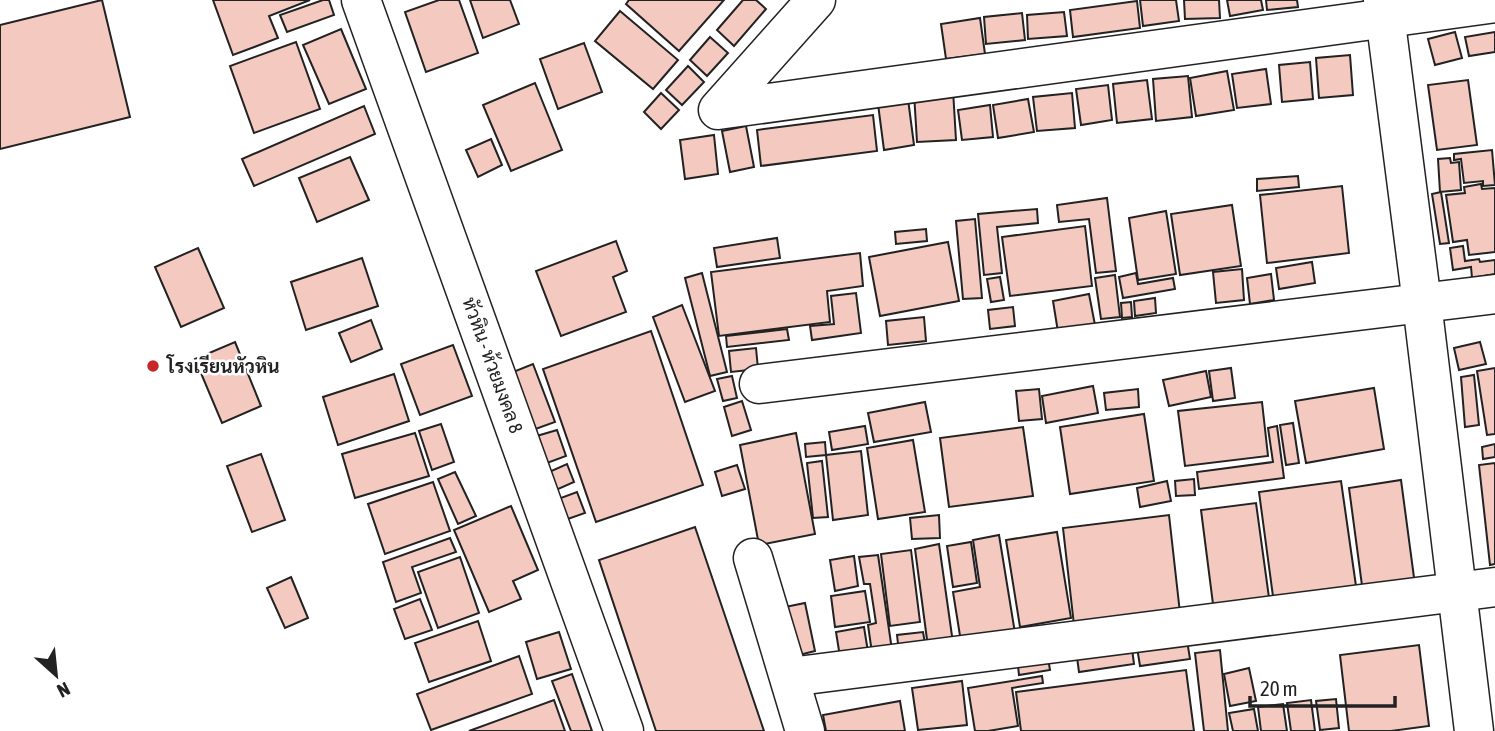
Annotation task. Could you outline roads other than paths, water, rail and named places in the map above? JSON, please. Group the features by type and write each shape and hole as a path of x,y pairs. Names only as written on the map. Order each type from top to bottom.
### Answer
{"street":[{"name":"หัวหิน - ห้วยมงคล 8","path":"361,0 624,731"},
{"path":"816,0 718,110 1384,10 1495,4"},
{"path":"1384,10 1474,731"},
{"path":"759,384 1495,294"},
{"path":"754,558 805,731"},
{"path":"790,677 1495,587"}],"place":[{"name":"โรงเรียนหัวหิน","path":"153,366"}]}
